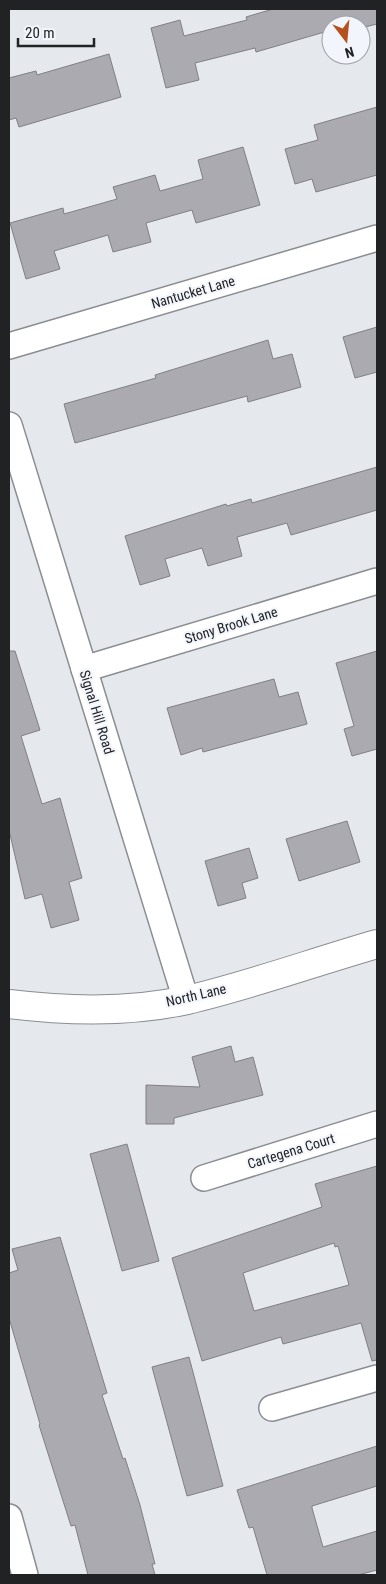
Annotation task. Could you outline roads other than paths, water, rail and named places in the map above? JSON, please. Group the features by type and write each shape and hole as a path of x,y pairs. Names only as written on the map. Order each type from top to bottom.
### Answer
{"street":[{"name":"Nantucket Lane","path":"9,346 377,238"},
{"name":"Signal Hill Road","path":"9,425 186,1000"},
{"name":"Stony Brook Lane","path":"84,668 377,581"},
{"name":"North Lane","path":"9,1004 81,1010 133,1008 186,1000 377,944"},
{"name":"Cartegena Court","path":"204,1178 377,1124"},
{"path":"272,1408 377,1378"},
{"path":"9,1517 25,1575"}]}
